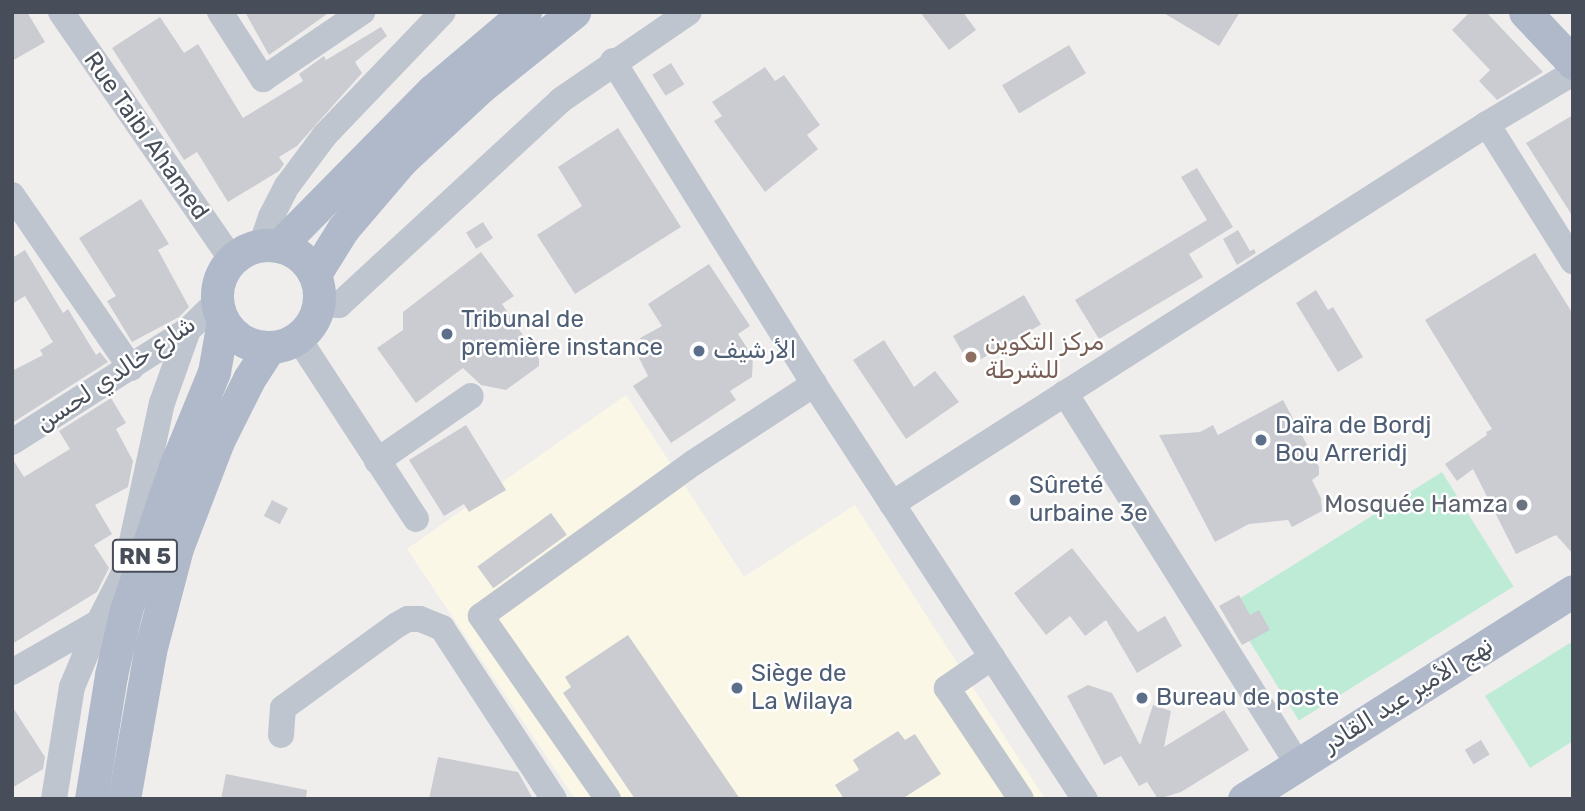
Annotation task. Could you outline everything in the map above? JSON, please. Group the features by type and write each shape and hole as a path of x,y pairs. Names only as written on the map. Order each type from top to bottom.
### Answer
{"main road":[{"path":"270,246 432,91 525,12"},
{"path":"317,289 300,256 270,246 245,251 232,260 221,277 220,312 242,341 284,343 312,323 317,289 343,229 402,160 482,85 575,12"},
{"path":"1525,12 1573,63"},
{"name":"RN 5","path":"91,799 111,675 126,610 175,467 214,372 220,312"},
{"name":"RN 5","path":"124,799 150,651 177,548 218,441 249,379 284,343"},
{"name":"نهج الأمير عبد القادر","path":"1244,799 1573,591"}],"street":[{"name":"Rue Taibi Ahamed","path":"61,12 232,260"},
{"path":"220,12 264,79 362,12"},
{"path":"317,289 339,305 485,167 561,100 613,61 688,12"},
{"path":"270,246 278,202 307,158 344,111 436,15"},
{"path":"613,61 814,384 1085,799"},
{"path":"892,504 1487,124 1573,73"},
{"path":"1487,124 1573,261"},
{"path":"12,195 131,368"},
{"name":"شارع خالدي لحسن","path":"12,442 220,312"},
{"path":"54,799 72,687 99,622 126,569 162,403 188,330"},
{"path":"284,343 377,461 416,519"},
{"path":"608,799 481,616 693,464 814,384"},
{"path":"1065,393 1298,764"},
{"path":"377,461 471,396"},
{"path":"281,735 283,708 397,625 408,619 420,619 442,628 554,799"},
{"path":"12,672 99,622"},
{"path":"992,657 947,688 1021,799"}],"shaded area":[{"name":"Siège de La Wilaya","path":"626,395 744,577 855,505 1045,799 575,799 407,549"}],"green space":[{"path":"1442,472 1514,586 1299,721 1227,606"},
{"path":"1573,641 1573,741 1530,768 1485,696"}],"building":[{"path":"12,12 27,12 45,42 12,61"},
{"path":"245,12 330,12 269,55"},
{"path":"920,12 963,12 976,30 949,50"},
{"path":"1162,12 1240,12 1219,46"},
{"path":"1470,12 1486,12 1543,72 1497,100 1479,81 1490,70 1452,30"},
{"path":"160,17 184,53 198,44 243,118 303,81 299,74 324,56 326,60 381,27 387,36 355,62 362,73 297,146 279,157 284,164 279,171 228,202 197,152 184,160 112,48"},
{"path":"1069,45 1086,73 1019,113 1002,85"},
{"path":"671,63 684,84 666,96 652,75"},
{"path":"765,67 775,81 784,75 820,125 807,135 818,149 765,192 714,121 722,116 712,102"},
{"path":"1573,115 1573,217 1526,143"},
{"path":"618,128 681,227 575,294 537,235 582,206 558,167"},
{"path":"1197,168 1233,227 1189,254 1203,277 1099,339 1075,300 1207,220 1181,177"},
{"path":"141,199 169,244 158,250 189,307 179,317 132,342 107,301 116,296 79,238"},
{"path":"483,222 493,238 476,249 466,233"},
{"path":"1238,230 1250,251 1254,249 1256,253 1237,265 1223,239"},
{"path":"25,250 63,313 68,309 96,355 100,352 108,362 12,423 12,371 43,355 40,350 53,342 25,296 12,304 12,258"},
{"path":"481,252 514,296 502,304 539,359 539,366 506,390 481,385 463,368 416,403 377,348 403,330 403,312"},
{"path":"1535,253 1573,314 1573,554 1556,535 1516,554 1473,469 1457,481 1445,464 1492,429 1425,320"},
{"path":"709,264 750,326 738,334 753,357 752,377 730,391 736,400 671,443 633,386 648,376 639,358 648,353 640,338 662,326 648,304"},
{"path":"1316,290 1328,310 1333,307 1363,357 1338,372 1296,303"},
{"path":"1024,295 1041,324 970,365 953,336"},
{"path":"884,340 914,387 935,371 959,402 906,439 853,360"},
{"path":"111,398 126,423 116,429 133,461 128,487 95,505 112,534 94,545 109,568 97,592 12,644 12,458 24,477 70,449 59,431"},
{"path":"1283,400 1319,467 1319,475 1312,480 1321,498 1322,511 1292,527 1288,520 1249,524 1215,542 1159,435 1200,432 1213,425 1218,435"},
{"path":"466,425 506,490 469,512 464,504 444,516 409,460"},
{"path":"272,500 288,508 280,524 264,516"},
{"path":"551,513 567,535 493,588 477,566"},
{"path":"1072,548 1138,632 1165,616 1182,646 1137,673 1106,620 1085,636 1070,616 1046,635 1014,593"},
{"path":"1239,595 1250,615 1259,610 1270,630 1242,645 1219,606"},
{"path":"628,635 740,799 635,799 563,693 571,687 565,677"},
{"path":"1088,685 1112,693 1140,745 1153,705 1171,711 1164,747 1224,710 1249,750 1181,792 1158,799 1147,782 1139,786 1121,756 1104,765 1067,696"},
{"path":"12,706 45,757 43,769 12,788"},
{"path":"898,731 905,740 915,734 941,774 902,799 844,799 835,785 859,770 853,760"},
{"path":"1481,740 1490,755 1473,764 1465,750"},
{"path":"438,757 518,772 533,799 429,799"},
{"path":"226,774 307,790 306,799 221,799"}],"place":[{"name":"Tribunal de première instance","path":"447,334"},
{"name":"الأرشيف","path":"699,351"},
{"name":"مركز التكوين للشرطة","path":"971,357"},
{"name":"Daïra de Bordj Bou Arreridj","path":"1261,440"},
{"name":"Sûreté urbaine 3e","path":"1015,500"},
{"name":"Mosquée Hamza","path":"1522,505"},
{"name":"Siège de La Wilaya","path":"737,688"},
{"name":"Bureau de poste","path":"1142,698"}]}
